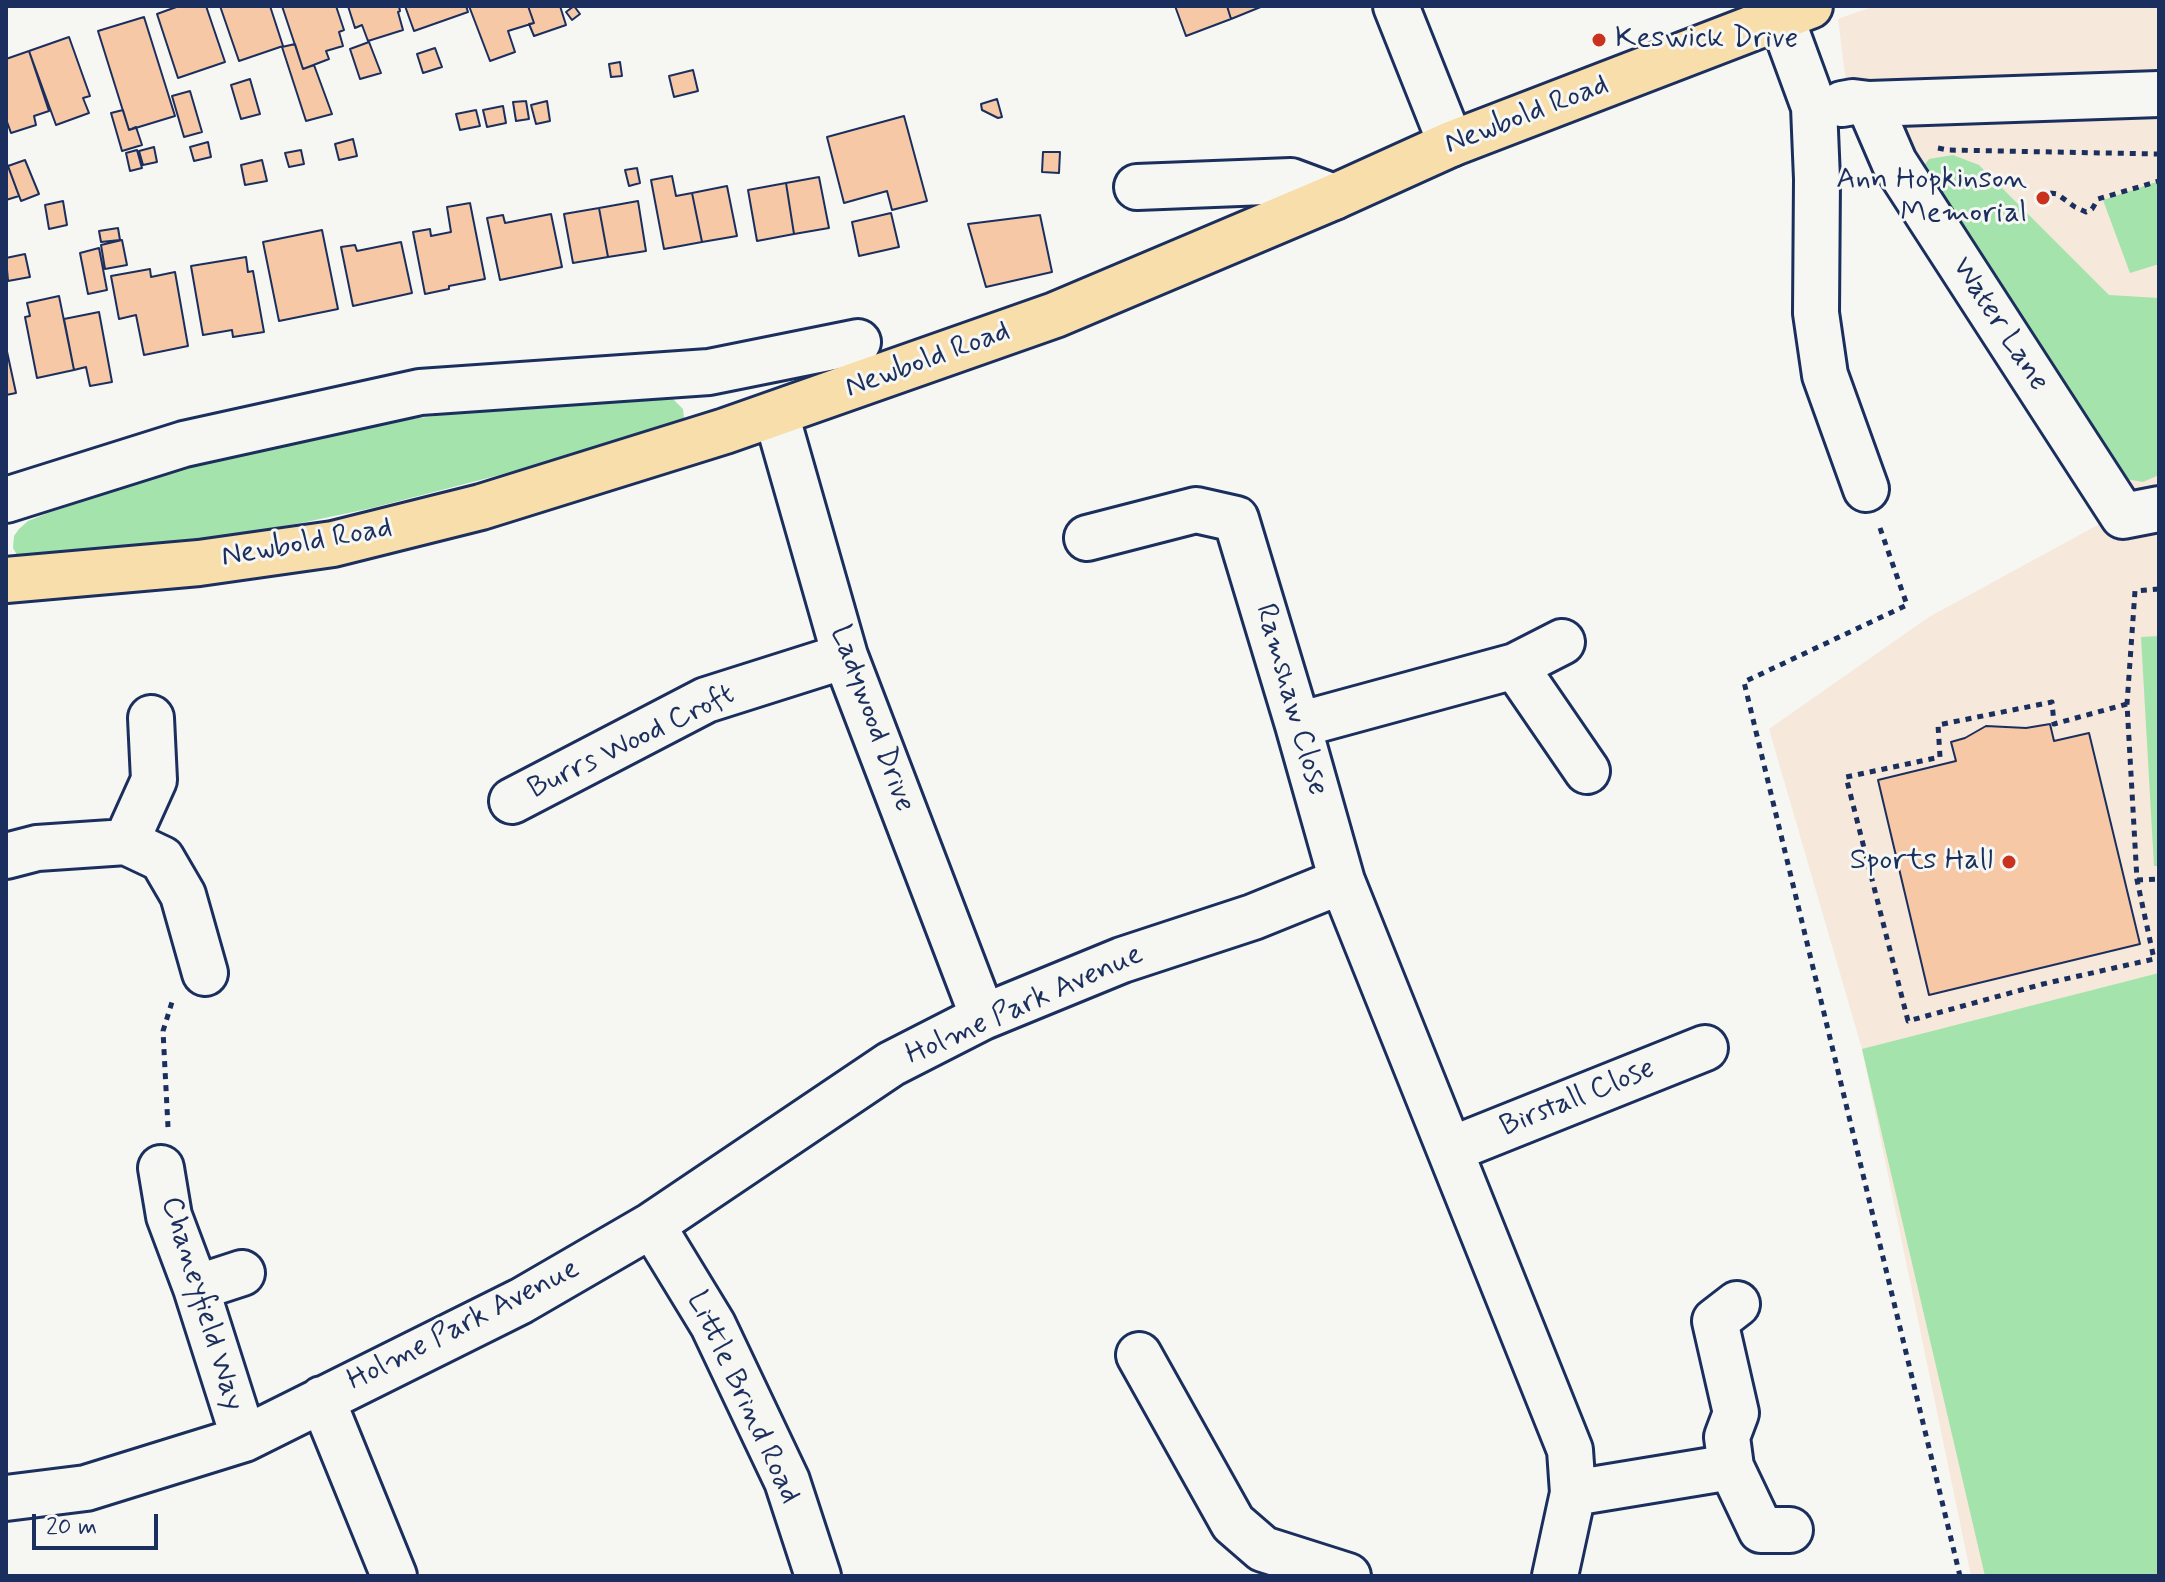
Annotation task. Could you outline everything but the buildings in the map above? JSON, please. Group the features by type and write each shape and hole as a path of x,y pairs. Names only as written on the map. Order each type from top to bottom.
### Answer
{"main road":[{"name":"Newbold Road","path":"6,580 199,563 333,544 481,507 725,431 1055,315 1451,144 1796,11"}],"street":[{"path":"1396,6 1451,144"},
{"path":"1796,11 1814,107 1816,313 1825,375 1866,489"},
{"path":"1814,107 1853,102 1869,104 2159,94"},
{"name":"Water Lane","path":"1869,104 1894,162 2123,516 2159,509"},
{"path":"1137,187 1291,181 1334,197"},
{"name":"Newbold Road","path":"6,500 184,444 420,392 709,372 858,342"},
{"path":"709,372 725,431"},
{"name":"Ladywood Drive","path":"776,414 845,656 983,1017"},
{"name":"Ramshaw Close","path":"1087,538 1196,510 1236,519 1342,881"},
{"path":"1298,725 1515,666 1562,642"},
{"name":"Burrs Wood Croft","path":"512,801 706,700 845,656"},
{"path":"1515,666 1587,771"},
{"path":"126,842 154,780 151,718"},
{"path":"6,856 37,848 126,842 162,859 183,895 190,984"},
{"path":"1342,881 1570,1450 1573,1493 1555,1576"},
{"name":"Holme Park Avenue","path":"6,1498 86,1488 244,1439 521,1301 652,1225 891,1064 983,1017 1122,960 1253,917 1342,881"},
{"name":"Birstall Close","path":"1450,1150 1705,1048"},
{"name":"Chaneyfield Way","path":"161,1168 169,1216 196,1288 244,1439"},
{"name":"Little Brind Road","path":"652,1225 713,1325 787,1481 818,1576"},
{"path":"196,1288 242,1273"},
{"path":"1737,1304 1715,1321 1736,1413 1729,1452 1761,1530 1790,1530"},
{"path":"1139,1355 1233,1523 1263,1549 1348,1576"},
{"path":"322,1399 394,1576"},
{"path":"1573,1493 1729,1452"}],"path":[{"path":"2050,193 2086,212 2098,199 2159,181"},
{"path":"1866,489 1907,605 1744,682 1960,1576"},
{"path":"2127,704 2054,724 2052,702 1938,725 1940,757 1846,777 1908,1021 2043,984 2154,959 2137,880 2127,704 2135,591 2159,589"},
{"path":"2137,880 2159,879"},
{"path":"161,1168 170,1152 163,1031 190,984"}],"shaded area":[{"path":"1875,6 2159,6 2159,1576 1971,1576 1862,1049 1769,729 1929,617 2105,521 1852,129 1838,19"}],"green space":[{"path":"1953,155 1979,165 2109,295 2159,298 2159,475 2143,482 2114,477 1917,174 1929,159"},
{"path":"2159,181 2159,264 2130,273 2103,200"},
{"path":"665,395 683,409 684,418 600,449 372,508 199,541 22,560 13,548 14,536 19,529 28,521 48,513 155,478 177,467 323,430 516,406"},
{"path":"2159,636 2159,866 2154,866 2141,637"},
{"path":"2159,973 2159,1576 1985,1576 1862,1049"}],"place":[{"name":"Keswick Drive","path":"1599,40"},
{"name":"Ann Hopkinson Memorial","path":"2043,198"},
{"name":"Sports Hall","path":"2009,862"}]}
